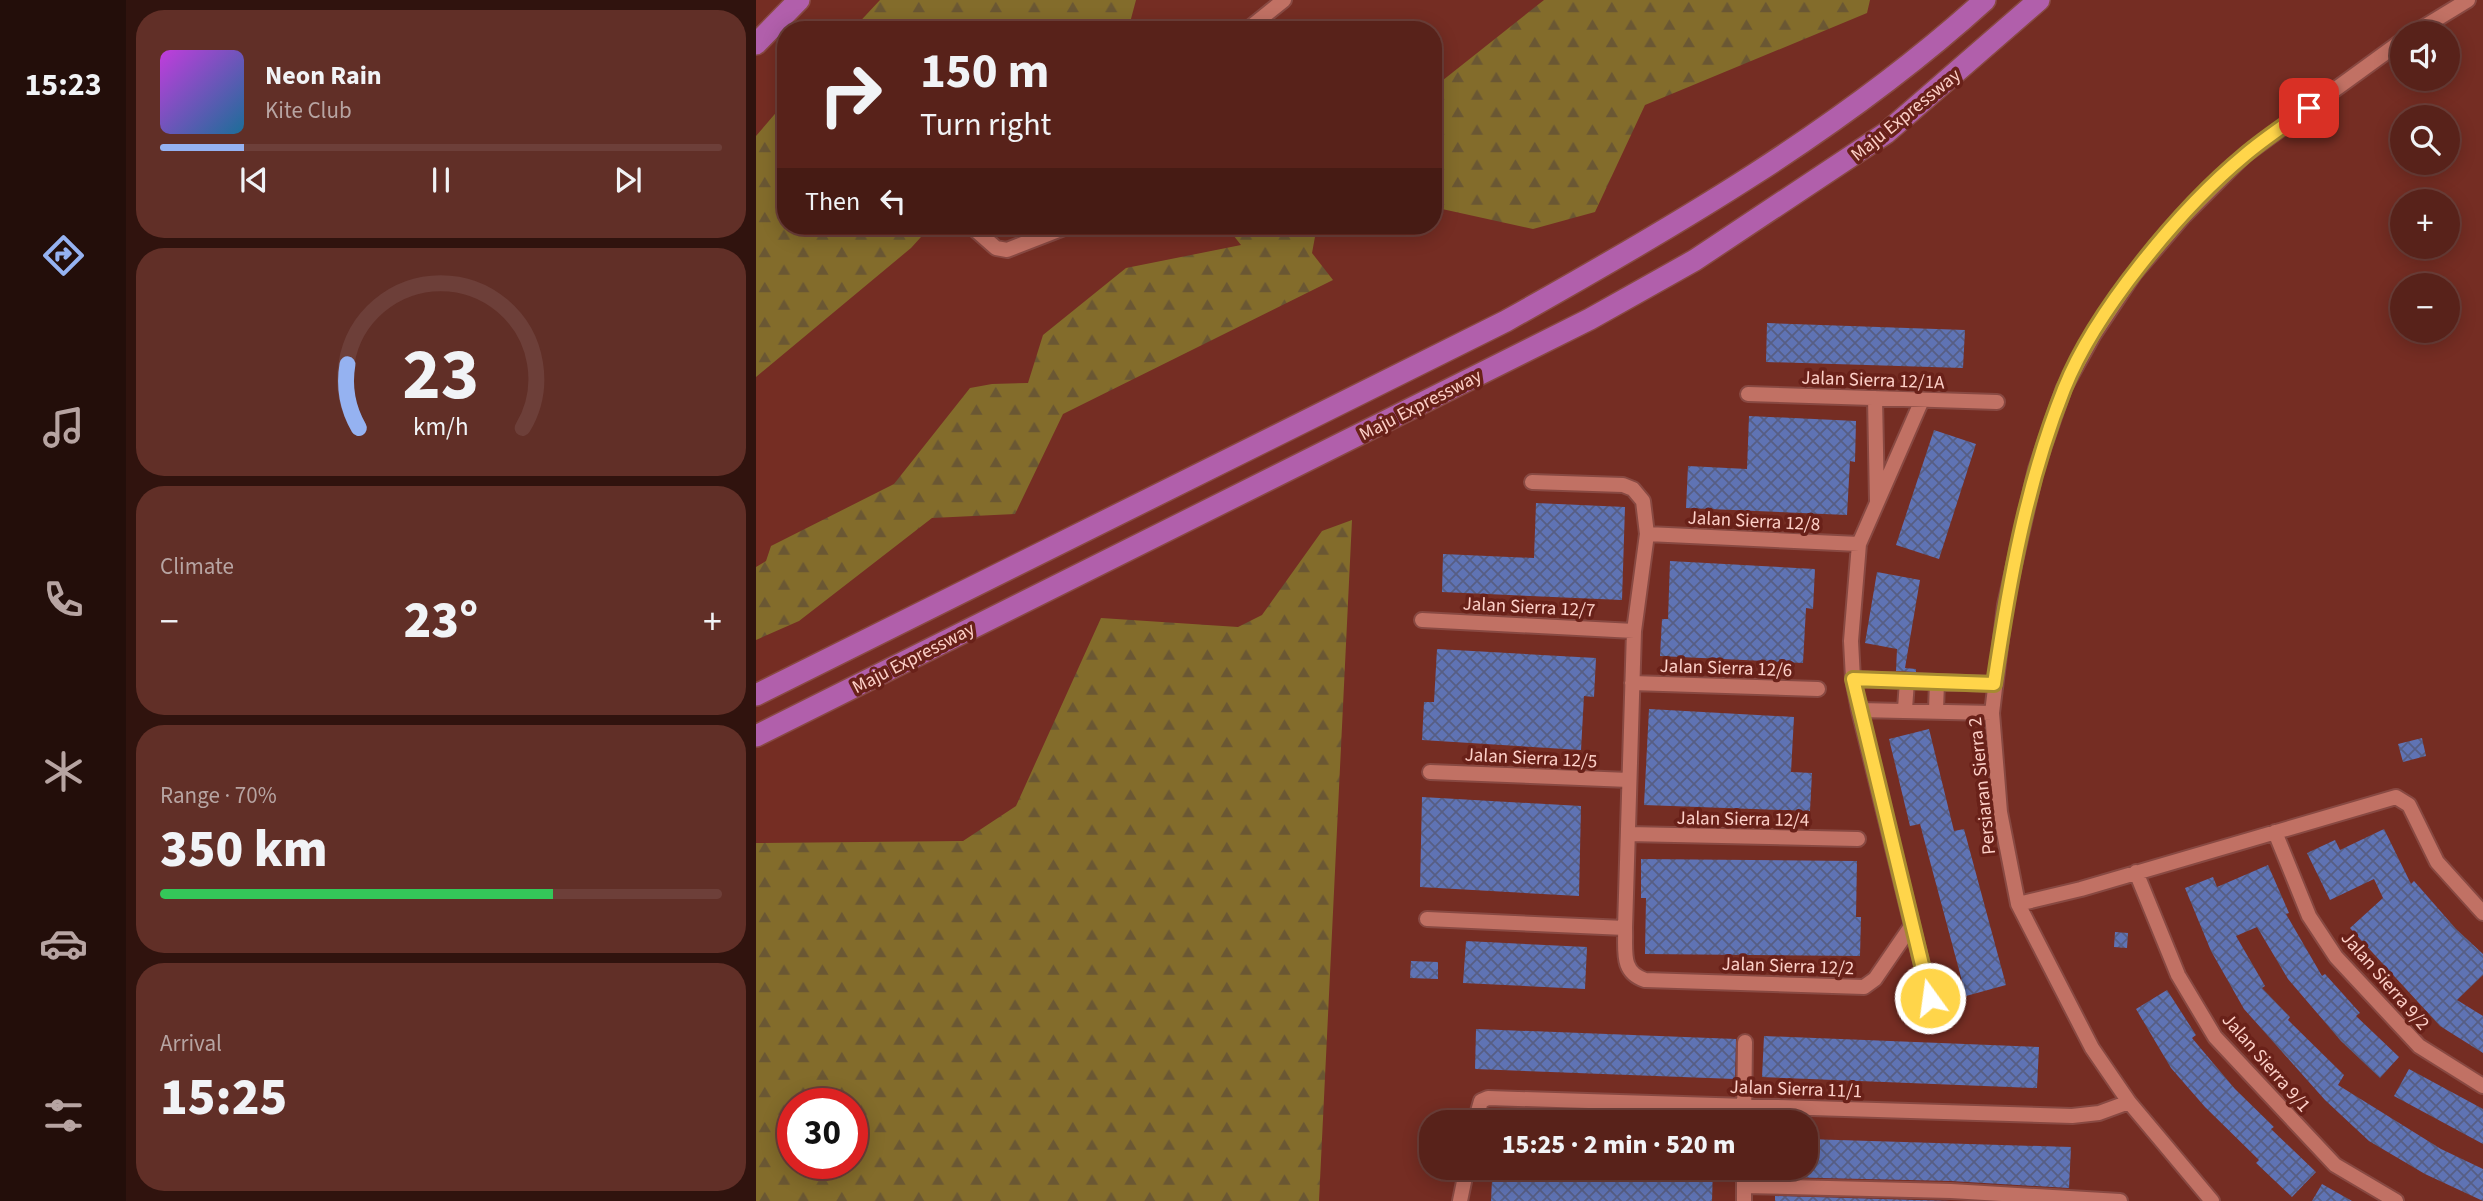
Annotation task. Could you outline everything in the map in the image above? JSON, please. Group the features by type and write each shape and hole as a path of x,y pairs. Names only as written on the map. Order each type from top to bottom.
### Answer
{"highway":[{"path":"778,21 799,0"},
{"name":"Maju Expressway","path":"756,695 1481,334 1563,289 1859,103 1985,0"},
{"name":"Maju Expressway","path":"756,736 1590,319 1695,260 1886,133 2039,0"},
{"path":"756,44 777,23"}],"street":[{"path":"1258,21 1284,0"},
{"path":"2434,21 2468,0"},
{"name":"Persiaran Sierra 2","path":"2212,1201 2129,1102 2092,1048 2018,904 2000,812 1992,713 1994,684 2015,551 2036,469 2064,388 2094,334 2134,274 2183,217 2245,155 2390,49"},
{"path":"981,235 996,248 1007,250 1046,235"},
{"name":"Jalan Sierra 12/1A","path":"1748,394 1997,402"},
{"path":"1875,398 1877,506"},
{"path":"1922,400 1859,544 1851,641 1853,679 1859,710 1930,998"},
{"path":"1427,919 1625,928 1634,631 1647,534 1643,501 1633,489 1623,485 1532,482"},
{"name":"Jalan Sierra 12/8","path":"1647,534 1859,544"},
{"name":"Jalan Sierra 12/7","path":"1422,620 1634,631"},
{"path":"1853,679 1994,684"},
{"path":"1905,709 1906,681"},
{"path":"1936,710 1937,682"},
{"name":"Jalan Sierra 12/6","path":"1632,683 1818,690"},
{"path":"1859,710 1992,713"},
{"name":"Jalan Sierra 12/5","path":"1430,772 1629,780"},
{"path":"2018,904 2081,889 2396,797 2409,805 2437,862 2483,913"},
{"name":"Jalan Sierra 9/2","path":"2275,832 2309,916 2336,957 2419,1046 2483,1086"},
{"name":"Jalan Sierra 12/4","path":"1628,834 1858,839"},
{"name":"Jalan Sierra 9/1","path":"2136,872 2178,975 2215,1037 2335,1165 2396,1201"},
{"name":"Jalan Sierra 12/2","path":"1625,928 1626,968 1633,976 1645,980 1864,987 1875,979 1912,925"},
{"path":"1744,1110 1745,1042"},
{"name":"Jalan Sierra 11/1","path":"1478,1110 1481,1101 1488,1098 2072,1116 2099,1113 2129,1102"},
{"path":"1460,1201 1464,1180"},
{"path":"1744,1194 1912,1190 2120,1201"}],"green space":[{"path":"880,0 1136,0 1130,21 860,21"},
{"path":"1544,0 1870,0 1867,13 1645,105 1595,212 1533,229 1442,209 1442,81"},
{"path":"777,112 777,235 923,235 911,248 756,377 756,136"},
{"path":"1233,235 1315,235 1312,253 1333,280 1063,414 1015,514 932,518 799,621 756,640 756,567 766,561 771,546 894,484 970,388 1028,383 1043,335 1126,268 1241,245"},
{"path":"1352,520 1319,1201 756,1201 756,843 963,841 1016,806 1101,618 1238,627 1262,615 1322,531"}],"building":[{"path":"1767,323 1965,330 1963,368 1766,362"},
{"path":"1749,416 1856,421 1855,462 1850,461 1847,515 1686,508 1688,466 1747,469"},
{"path":"1934,430 1976,444 1939,559 1896,545"},
{"path":"1536,503 1625,507 1622,600 1442,592 1443,554 1534,558"},
{"path":"1670,561 1815,569 1813,609 1806,608 1803,663 1660,656 1662,619 1668,619"},
{"path":"1877,572 1920,580 1905,668 1916,669 1916,672 1896,671 1897,649 1865,643"},
{"path":"1437,649 1596,658 1594,697 1584,696 1581,750 1422,740 1424,702 1434,702"},
{"path":"1649,709 1794,717 1791,772 1812,773 1810,811 1644,805"},
{"path":"1929,729 1954,831 1964,829 2006,985 1966,996 1920,824 1910,826 1889,739"},
{"path":"2422,738 2426,756 2403,762 2398,744"},
{"path":"1422,797 1581,806 1579,896 1420,887"},
{"path":"2384,829 2411,884 2414,881 2456,929 2483,954 2483,975 2457,1000 2483,1016 2483,1053 2440,1026 2350,928 2383,898 2374,879 2330,900 2307,853 2335,840 2340,850"},
{"path":"1641,859 1857,861 1856,917 1861,917 1860,956 1645,954 1646,898 1641,898"},
{"path":"2268,865 2289,913 2286,914 2322,976 2325,974 2360,1013 2356,1016 2399,1057 2380,1078 2341,1041 2288,979 2257,927 2236,936 2265,986 2262,988 2290,1017 2288,1020 2344,1075 2338,1085 2441,1149 2483,1169 2483,1201 2425,1174 2369,1141 2325,1100 2244,1009 2211,951 2185,888 2213,877 2217,887"},
{"path":"2115,932 2128,933 2127,948 2114,947"},
{"path":"1466,941 1587,947 1585,989 1463,983"},
{"path":"1411,961 1438,962 1438,979 1410,978"},
{"path":"2167,990 2196,1035 2192,1038 2235,1089 2274,1127 2271,1129 2316,1172 2292,1197 2256,1163 2259,1160 2205,1107 2171,1068 2136,1009"},
{"path":"1476,1029 1736,1039 1735,1079 1475,1069"},
{"path":"1764,1036 2039,1047 2037,1088 1762,1077"},
{"path":"2409,1069 2483,1109 2483,1144 2394,1096"},
{"path":"1818,1139 2071,1147 2069,1188 1951,1181 1818,1178"},
{"path":"1492,1180 1713,1180 1712,1201 1491,1201"},
{"path":"2322,1184 2352,1201 2312,1201"},
{"path":"1775,1196 1951,1201 1775,1201"}],"route":[{"path":"1930,998 1853,679 1994,684 2015,551 2036,469 2064,388 2078,361 2134,274 2183,217 2245,155 2309,108"}]}
